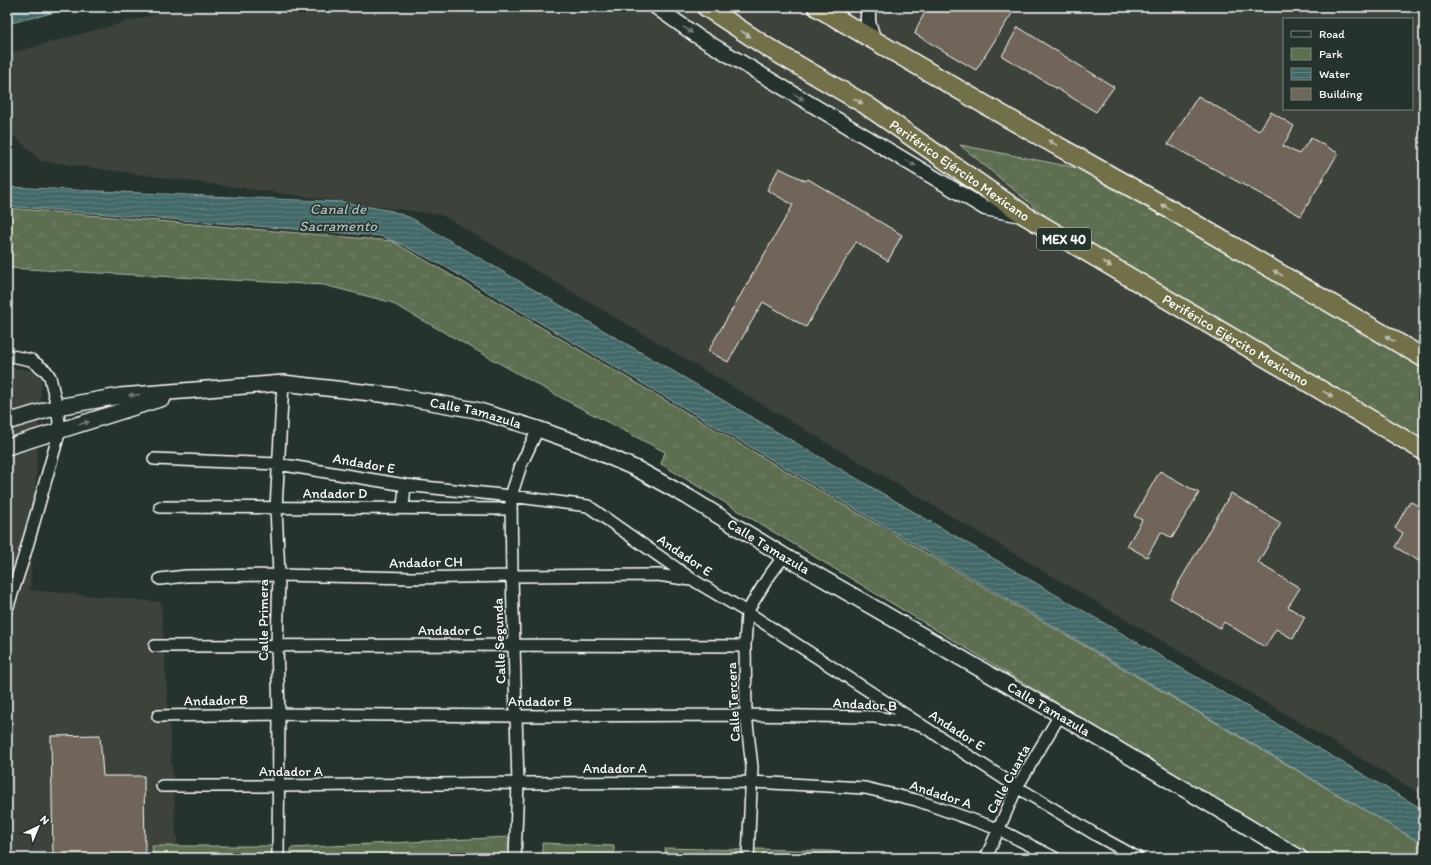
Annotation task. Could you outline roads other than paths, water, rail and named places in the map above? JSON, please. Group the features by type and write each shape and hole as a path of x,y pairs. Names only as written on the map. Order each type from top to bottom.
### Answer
{"highway":[{"name":"Periférico Ejército Mexicano","path":"706,7 767,47 866,106 1026,216 1424,451"},
{"path":"817,7 1161,204 1424,358"}],"main road":[{"name":"Calle Tamazula","path":"187,391 283,383 412,398 476,410 538,428 580,444 637,469 688,496 784,556 1060,715 1300,858"},
{"path":"7,422 57,406 120,396 187,391"},
{"path":"7,447 187,391"}],"street":[{"path":"656,7 697,36 985,208 1026,216"},
{"path":"868,7 868,22 874,41"},
{"path":"7,355 31,360 46,371 50,377 57,406 60,430 24,556 7,609"},
{"name":"Calle Primera","path":"278,858 279,714 276,508 283,383"},
{"name":"Calle Segunda","path":"515,858 518,783 510,509 511,496 521,465 538,428"},
{"name":"Andador E","path":"154,459 278,464 405,486 511,496 588,506 693,580 747,612 1017,787 1098,836 1138,858"},
{"path":"403,508 405,486"},
{"name":"Andador D","path":"160,507 510,509"},
{"name":"Calle Tercera","path":"748,858 752,767 746,715 745,646 747,612 767,579 784,556"},
{"name":"Andador CH","path":"160,579 186,576 278,575 411,578 658,575 693,580"},
{"name":"Andador C","path":"155,646 515,644 745,646"},
{"name":"Andador B","path":"158,716 279,714 517,716 746,715 875,717 921,724"},
{"name":"Calle Cuarta","path":"986,858 1017,787 1060,715"},
{"name":"Andador A","path":"162,786 751,782 864,788 916,800 998,829 1054,858"}],"water":[{"path":"7,7 76,7 7,24"},
{"name":"Canal de Sacramento","path":"7,187 342,202 392,211 411,218 1424,810 1424,845 449,269 403,245 381,236 7,206"}]}
